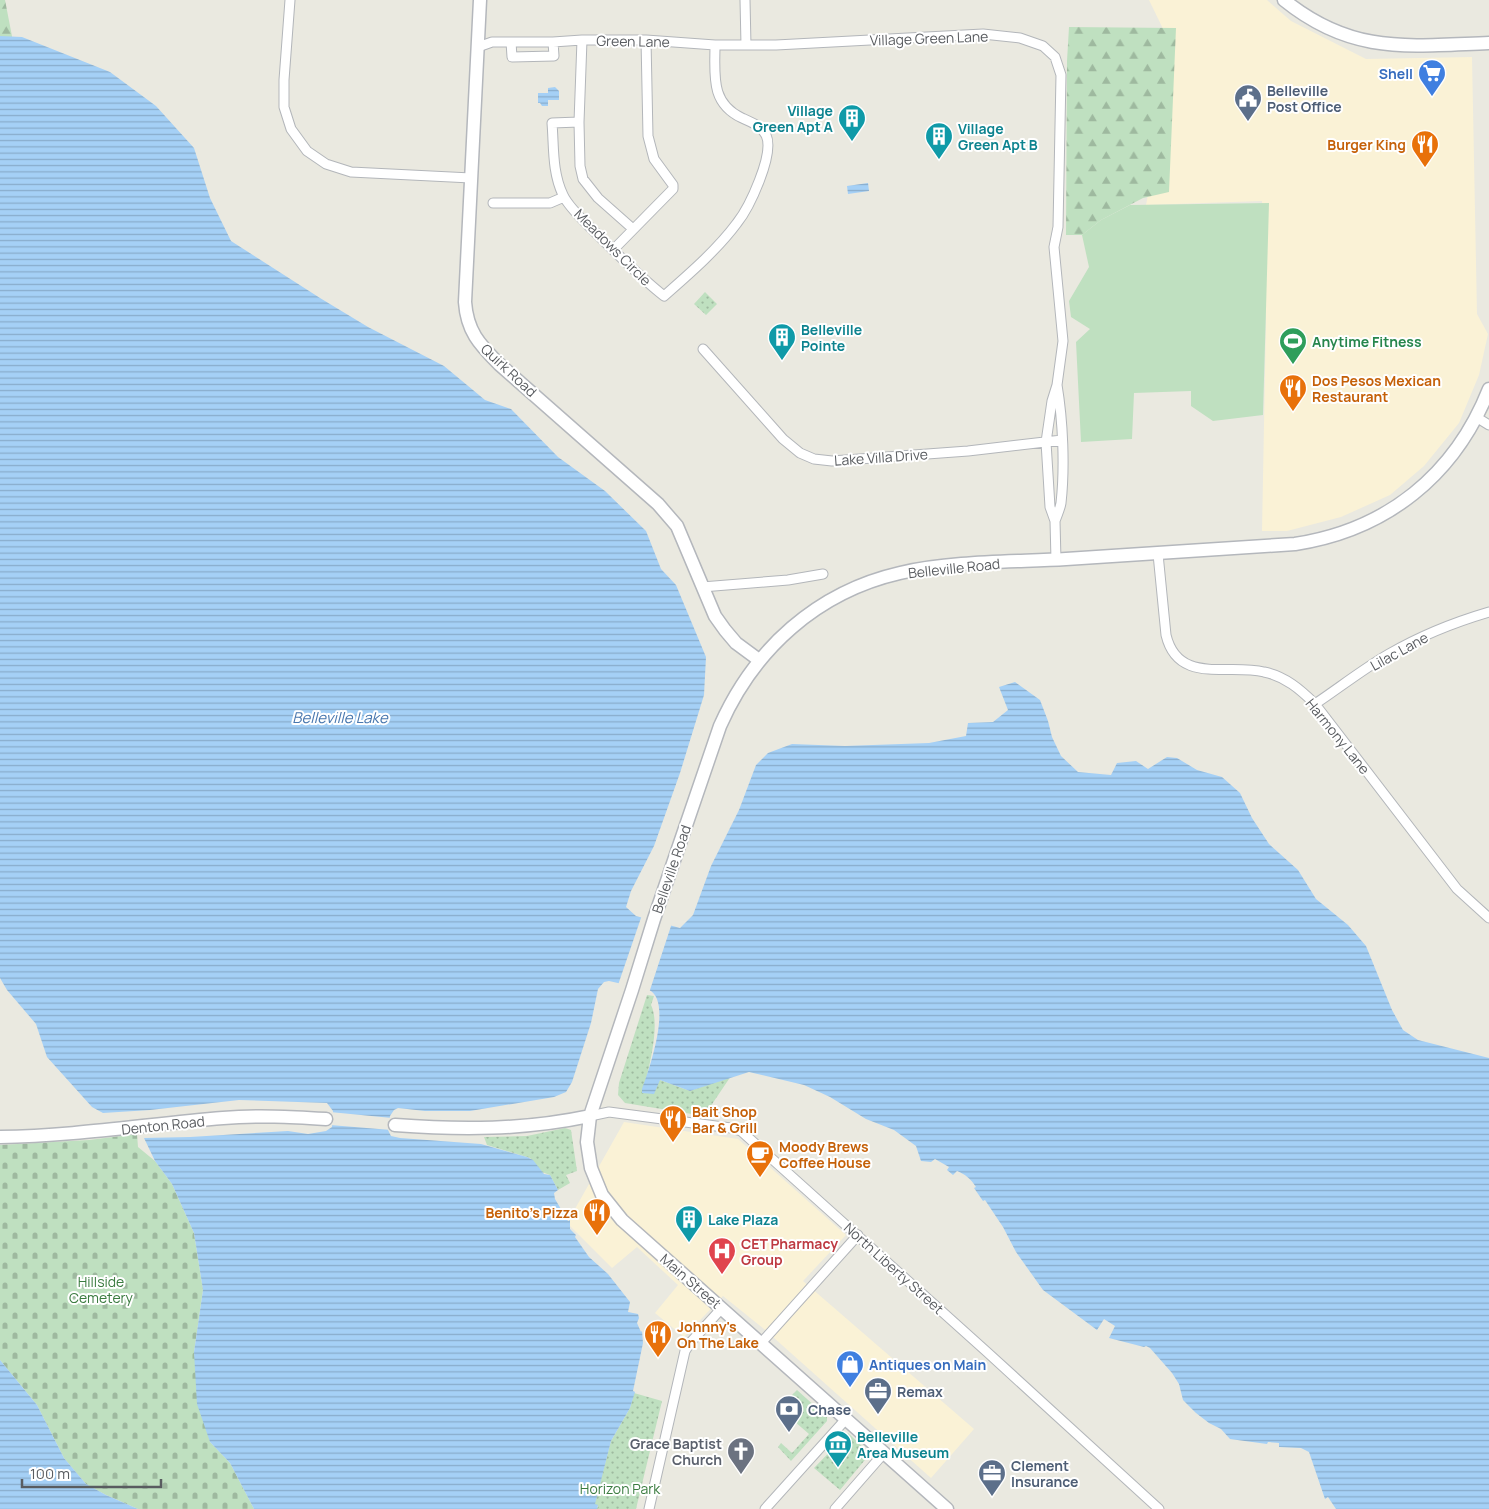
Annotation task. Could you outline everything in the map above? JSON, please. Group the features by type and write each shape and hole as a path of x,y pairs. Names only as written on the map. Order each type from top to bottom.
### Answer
{"main road":[{"name":"Quirk Road","path":"480,0 465,302 467,319 475,337 499,364 658,504 677,526 715,616 736,643 759,660"},
{"path":"1284,0 1298,11 1337,33 1372,43 1390,45 1489,43"},
{"name":"Belleville Road","path":"589,1159 587,1142 590,1116 654,919 720,726 736,693 759,660 786,632 808,615 849,590 874,580 920,569 1295,544 1325,538 1359,527 1395,508 1427,483 1454,452 1476,417 1489,389"},
{"path":"394,1125 438,1128 513,1128 590,1116"},
{"name":"Denton Road","path":"0,1137 90,1132 225,1118 280,1117 326,1119"},
{"name":"Main Street","path":"589,1159 597,1185 615,1212 947,1509"}],"street":[{"path":"290,0 284,80 284,107 295,136 307,150 316,158 337,169 366,174 472,178"},
{"path":"745,0 746,45"},
{"name":"Village Green Lane","path":"746,45 984,34 1020,38 1043,46 1055,57 1061,75 1058,227 1054,247 1063,341 1057,386"},
{"path":"582,40 579,122 580,166 583,179 598,198 633,230"},
{"path":"614,250 673,189 673,185 654,158 648,136 646,40"},
{"name":"Green Lane","path":"516,42 646,40 715,45 746,45"},
{"path":"478,47 492,42 516,42 512,57 554,56 553,42"},
{"name":"Meadows Circle","path":"579,122 552,123 555,166 564,197 584,221 645,281 664,296 720,243 738,222 764,172 768,145 766,136 753,123 739,117 724,106 715,85 715,45"},
{"path":"493,203 550,203 564,197"},
{"name":"Lake Villa Drive","path":"703,349 784,439 800,453 814,459 832,461 968,451 1062,440"},
{"path":"1055,521 1061,504 1062,440 1057,386"},
{"path":"1056,560 1055,521 1050,507 1046,442 1052,401 1057,386"},
{"path":"1476,417 1489,425"},
{"name":"Harmony Lane","path":"1158,554 1166,635 1170,647 1178,657 1188,665 1204,669 1250,670 1272,674 1295,686 1315,704 1457,889 1489,918"},
{"path":"702,588 788,580 823,574"},
{"name":"Lilac Lane","path":"1315,704 1367,668 1410,643 1489,612"},
{"name":"North Liberty Street","path":"590,1116 610,1112 731,1128 740,1131 858,1235 1157,1508"},
{"path":"761,1343 858,1235"},
{"path":"649,1509 685,1351 722,1308"},
{"path":"765,1509 846,1419"},
{"path":"835,1509 884,1453"}],"shaded area":[{"path":"1149,0 1267,0 1291,21 1366,59 1472,57 1477,314 1488,334 1479,375 1459,423 1424,466 1390,495 1341,517 1287,531 1262,531 1266,318 1262,201 1146,205 1170,82 1167,37"},
{"path":"624,1122 738,1139 846,1235 803,1281 974,1429 931,1478 764,1329 723,1296 684,1337 655,1313 678,1285 637,1247 612,1268 567,1223"}],"green space":[{"path":"0,0 5,0 22,88 0,89"},
{"path":"1069,27 1176,28 1169,192 1143,198 1101,220 1082,235 1066,235 1067,61"},
{"path":"1269,203 1263,415 1213,421 1191,406 1191,391 1134,393 1132,439 1081,442 1076,342 1090,329 1071,317 1069,301 1089,267 1082,235 1101,220 1130,205"},
{"path":"705,292 717,304 706,315 694,304"},
{"path":"647,995 654,996 651,1005 655,1024 653,1048 643,1092 660,1080 690,1091 731,1076 704,1116 625,1103 618,1095 619,1083"},
{"path":"565,1128 571,1130 577,1171 566,1175 570,1183 558,1190 550,1175 542,1172 530,1158 487,1145 484,1137 527,1136"},
{"name":"Hillside Cemetery","path":"137,1134 138,1147 155,1161 172,1184 194,1233 203,1290 194,1352 210,1442 230,1463 254,1509 138,1509 86,1484 64,1458 37,1405 0,1360 0,1145 89,1140"},
{"path":"797,1390 827,1417 827,1421 791,1461 778,1447 781,1443 792,1453 809,1434 779,1408"},
{"name":"Horizon Park","path":"634,1393 662,1401 636,1509 597,1509 598,1506 594,1505 611,1441 630,1408"},
{"path":"848,1433 869,1455 840,1490 814,1468"}],"water":[{"name":"Belleville Lake","path":"0,36 22,37 110,72 156,106 194,148 210,198 231,241 368,327 444,366 485,400 511,409 558,457 605,491 646,531 661,569 676,585 706,657 704,695 680,773 654,846 631,891 626,907 636,916 680,928 693,915 711,866 739,810 756,765 768,753 792,744 845,746 929,743 966,736 968,723 993,722 1008,710 999,687 1015,682 1040,700 1052,737 1061,756 1078,772 1111,775 1117,763 1136,761 1148,769 1167,757 1177,758 1197,770 1222,777 1240,793 1252,818 1269,844 1298,870 1316,899 1348,925 1366,946 1392,1010 1403,1030 1418,1040 1489,1058 1489,1509 1336,1509 1328,1497 1325,1499 1309,1452 1301,1448 1279,1447 1279,1443 1268,1442 1267,1444 1230,1439 1221,1429 1209,1423 1183,1400 1179,1384 1150,1348 1109,1338 1115,1326 1104,1319 1097,1330 1043,1290 1016,1252 1003,1227 968,1177 957,1171 953,1175 947,1170 949,1167 935,1159 931,1162 921,1161 916,1146 894,1130 866,1119 830,1097 804,1085 749,1072 690,1091 660,1080 654,1094 642,1093 654,1052 659,1021 659,1007 656,997 649,990 609,981 604,982 598,989 591,1023 572,1082 566,1092 554,1097 470,1111 425,1111 398,1108 390,1116 388,1130 391,1136 400,1138 481,1144 533,1160 544,1174 550,1175 558,1190 554,1193 555,1199 568,1221 570,1220 570,1229 576,1235 575,1237 589,1257 608,1274 630,1302 628,1312 638,1314 637,1323 642,1331 643,1343 633,1391 635,1392 630,1408 611,1441 595,1504 598,1505 597,1509 254,1509 230,1463 210,1442 197,1404 194,1352 203,1290 194,1233 172,1184 155,1161 144,1138 288,1131 308,1134 326,1131 332,1127 333,1111 327,1103 239,1100 103,1113 92,1107 47,1057 36,1024 7,990 0,978"},
{"path":"555,87 559,91 559,100 548,100 548,106 542,106 538,103 538,93 548,93 548,88"},
{"path":"868,183 869,191 848,194 847,186"},
{"path":"0,1360 37,1405 64,1458 86,1484 138,1509 0,1509"}],"pier":[{"path":"642,915 672,923 649,993 618,985"},
{"path":"330,1112 392,1118 391,1130 330,1125"}],"place":[{"name":"Shell","path":"1432,97"},
{"name":"Belleville Post Office","path":"1248,122"},
{"name":"Village Green Apt A","path":"852,142"},
{"name":"Village Green Apt B","path":"939,160"},
{"name":"Burger King","path":"1425,168"},
{"name":"Belleville Pointe","path":"782,361"},
{"name":"Anytime Fitness","path":"1293,365"},
{"name":"Dos Pesos Mexican Restaurant","path":"1293,412"},
{"name":"Bait Shop Bar & Grill","path":"673,1143"},
{"name":"Moody Brews Coffee House","path":"760,1178"},
{"name":"Benito's Pizza","path":"597,1236"},
{"name":"Lake Plaza","path":"689,1243"},
{"name":"CET Pharmacy Group","path":"722,1275"},
{"name":"Johnny's On The Lake","path":"658,1358"},
{"name":"Antiques on Main","path":"850,1388"},
{"name":"Remax","path":"878,1415"},
{"name":"Chase","path":"789,1433"},
{"name":"Belleville Area Museum","path":"838,1468"},
{"name":"Grace Baptist Church","path":"741,1475"},
{"name":"Clement Insurance","path":"992,1497"}]}
